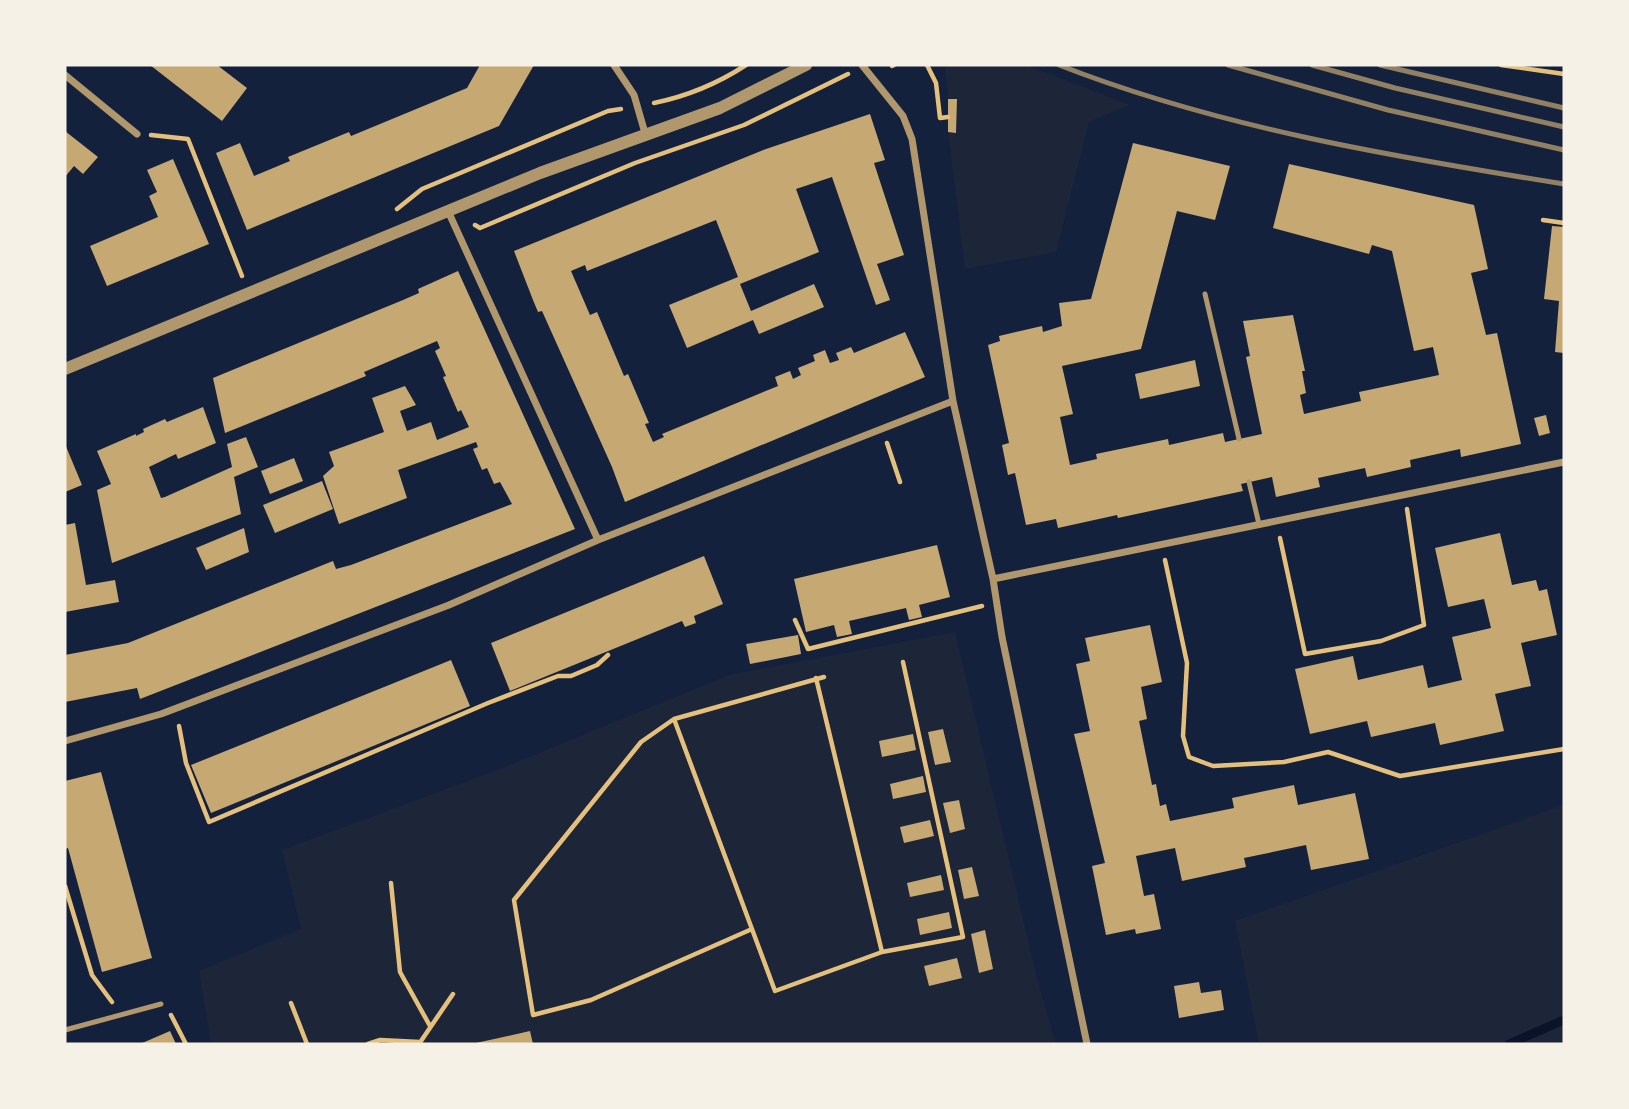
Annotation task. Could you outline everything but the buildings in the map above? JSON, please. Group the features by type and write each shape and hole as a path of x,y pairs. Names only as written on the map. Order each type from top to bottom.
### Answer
{"street":[{"path":"614,65 637,106 645,133"},
{"path":"65,369 448,211 645,133 746,97 806,65"},
{"path":"862,65 903,116 912,139 953,401 993,579 1087,1044"},
{"path":"65,75 137,134"},
{"path":"448,211 598,540"},
{"path":"65,741 176,708 449,605 598,540 953,401"},
{"path":"993,579 1564,461"}],"lane":[{"path":"1205,295 1239,439"},
{"path":"1249,482 1259,524"},
{"path":"65,1030 161,1004"}],"path":[{"path":"422,188 608,111 684,96 725,78 746,65"},
{"path":"927,65 936,83 940,118 948,117"},
{"path":"1501,65 1564,74"},
{"path":"137,134 188,139 249,293"},
{"path":"1543,220 1564,223"},
{"path":"882,429 900,482"},
{"path":"1276,520 1305,654 1381,641 1424,625 1405,495"},
{"path":"1162,546 1188,663 1183,736 1189,757 1213,766 1284,762 1328,752 1400,776 1564,749"},
{"path":"795,620 808,649 997,602"},
{"path":"176,708 186,763 209,822 488,703 558,676 571,676 597,664 608,655"},
{"path":"674,719 775,990 882,952 963,937 903,662"},
{"path":"752,929 591,1000 533,1015 514,900 641,742 674,719 824,677"},
{"path":"816,678 882,952"},
{"path":"391,883 400,972 430,1026"},
{"path":"65,886 92,975 108,993"},
{"path":"368,1044 380,1040 419,1043 453,994"},
{"path":"291,1003 307,1044"},
{"path":"161,1004 175,1019 186,1044"}],"shaded area":[{"path":"945,65 1026,65 1130,105 1089,122 1056,252 965,269 948,132 956,132 957,100 948,99"},
{"path":"955,632 1037,978 1056,1044 211,1044 199,971 301,929 282,850 495,771 729,675"},
{"path":"1564,805 1564,1044 1259,1044 1235,921"}],"waterway":[{"path":"1509,1044 1564,1020"}],"railway":[{"path":"1059,65 1182,106 1308,138 1564,184"},
{"path":"1228,65 1388,110 1564,150"},
{"path":"1312,65 1395,88 1564,127"},
{"path":"1380,65 1564,108"}]}
